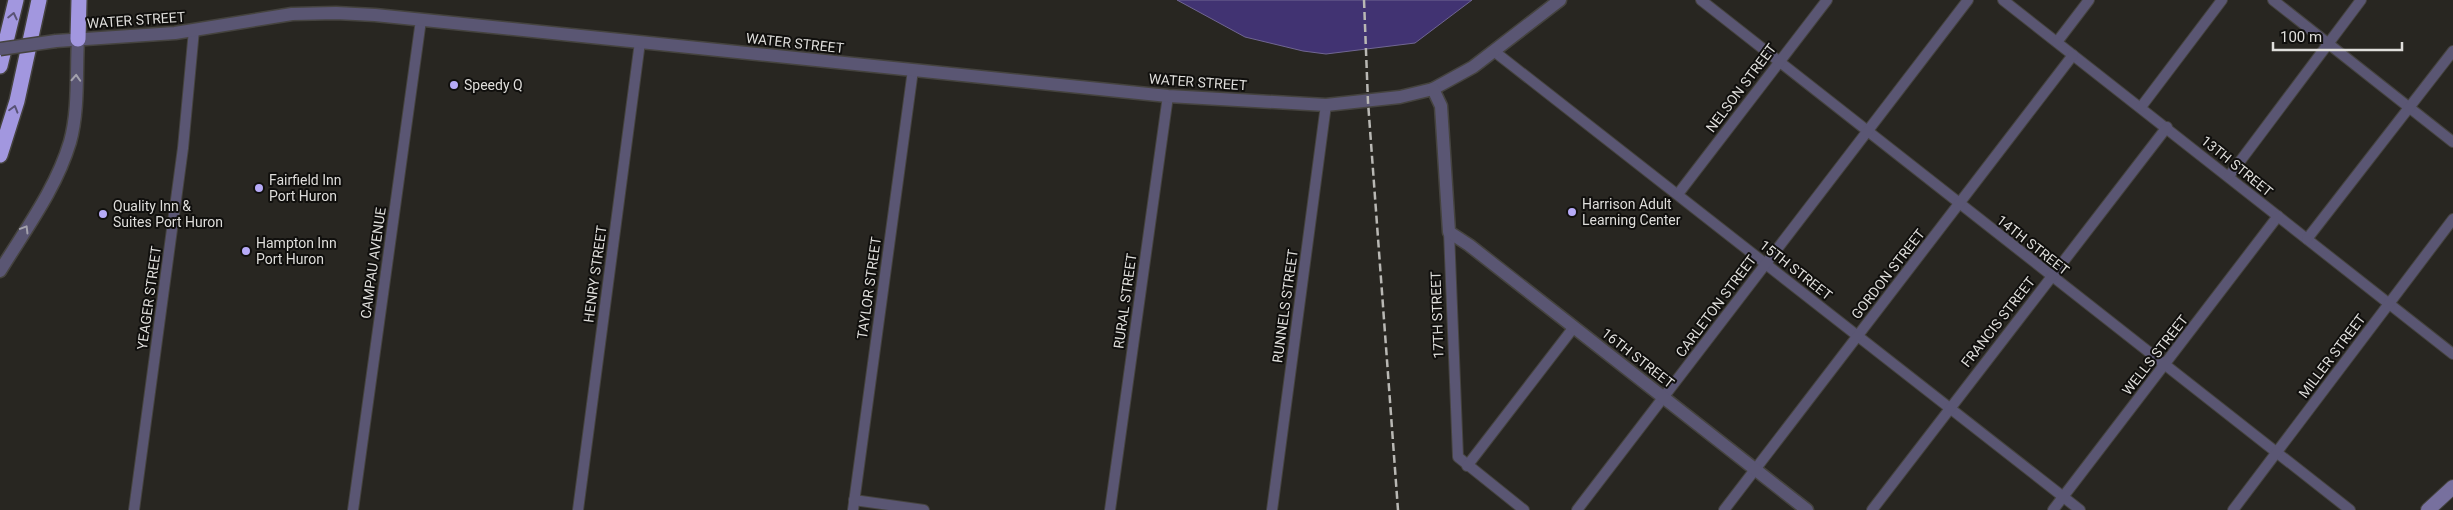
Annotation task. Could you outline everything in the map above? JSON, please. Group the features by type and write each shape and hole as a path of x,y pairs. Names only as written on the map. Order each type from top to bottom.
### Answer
{"highway":[{"path":"0,66 16,0"},
{"path":"0,156 17,101 39,0"},
{"path":"78,39 79,0"}],"main road":[{"path":"2428,510 2453,486"}],"street":[{"name":"WATER STREET","path":"0,49 56,41 143,36 194,30 255,19 312,14 375,15 1168,96 1326,105 1400,97 1433,89 1473,67 1495,52 1560,0"},
{"name":"14TH STREET","path":"1701,0 2350,510"},
{"name":"NELSON STREET","path":"1678,194 1827,0"},
{"name":"CARLETON STREET","path":"1577,510 1968,0"},
{"name":"13TH STREET","path":"2003,0 2167,127 2453,354"},
{"path":"2057,42 2089,0"},
{"path":"2141,107 2222,0"},
{"path":"2273,0 2453,142"},
{"path":"2229,176 2361,0"},
{"name":"CAMPAU AVENUE","path":"353,510 421,20"},
{"name":"YEAGER STREET","path":"134,510 183,148 194,30"},
{"path":"0,271 49,189 70,143 73,126 78,39"},
{"name":"HENRY STREET","path":"578,510 640,42"},
{"path":"2308,239 2453,51"},
{"name":"15TH STREET","path":"1495,52 2080,510"},
{"name":"GORDON STREET","path":"1724,510 2073,55"},
{"name":"TAYLOR STREET","path":"854,505 913,70"},
{"name":"17TH STREET","path":"1433,89 1441,106 1449,232 1458,457 1524,510"},
{"name":"RURAL STREET","path":"1110,510 1168,96"},
{"name":"RUNNELS STREET","path":"1272,510 1326,105"},
{"name":"FRANCIS STREET","path":"1872,510 2167,127"},
{"name":"WELLS STREET","path":"2053,510 2278,216"},
{"name":"MILLER STREET","path":"2233,510 2453,219"},
{"name":"16TH STREET","path":"1449,232 1470,245 1808,510"},
{"path":"1467,466 1574,327"},
{"path":"854,505 924,510"}],"shaded area":[{"path":"1177,0 1472,0 1415,43 1326,54 1303,51 1245,37"}],"railway":[{"path":"1364,0 1368,102 1398,510"}],"place":[{"name":"Speedy Q","path":"454,85"},
{"name":"Fairfield Inn Port Huron","path":"259,188"},
{"name":"Harrison Adult Learning Center","path":"1572,212"},
{"name":"Quality Inn & Suites Port Huron","path":"103,214"},
{"name":"Hampton Inn Port Huron","path":"246,251"}]}
